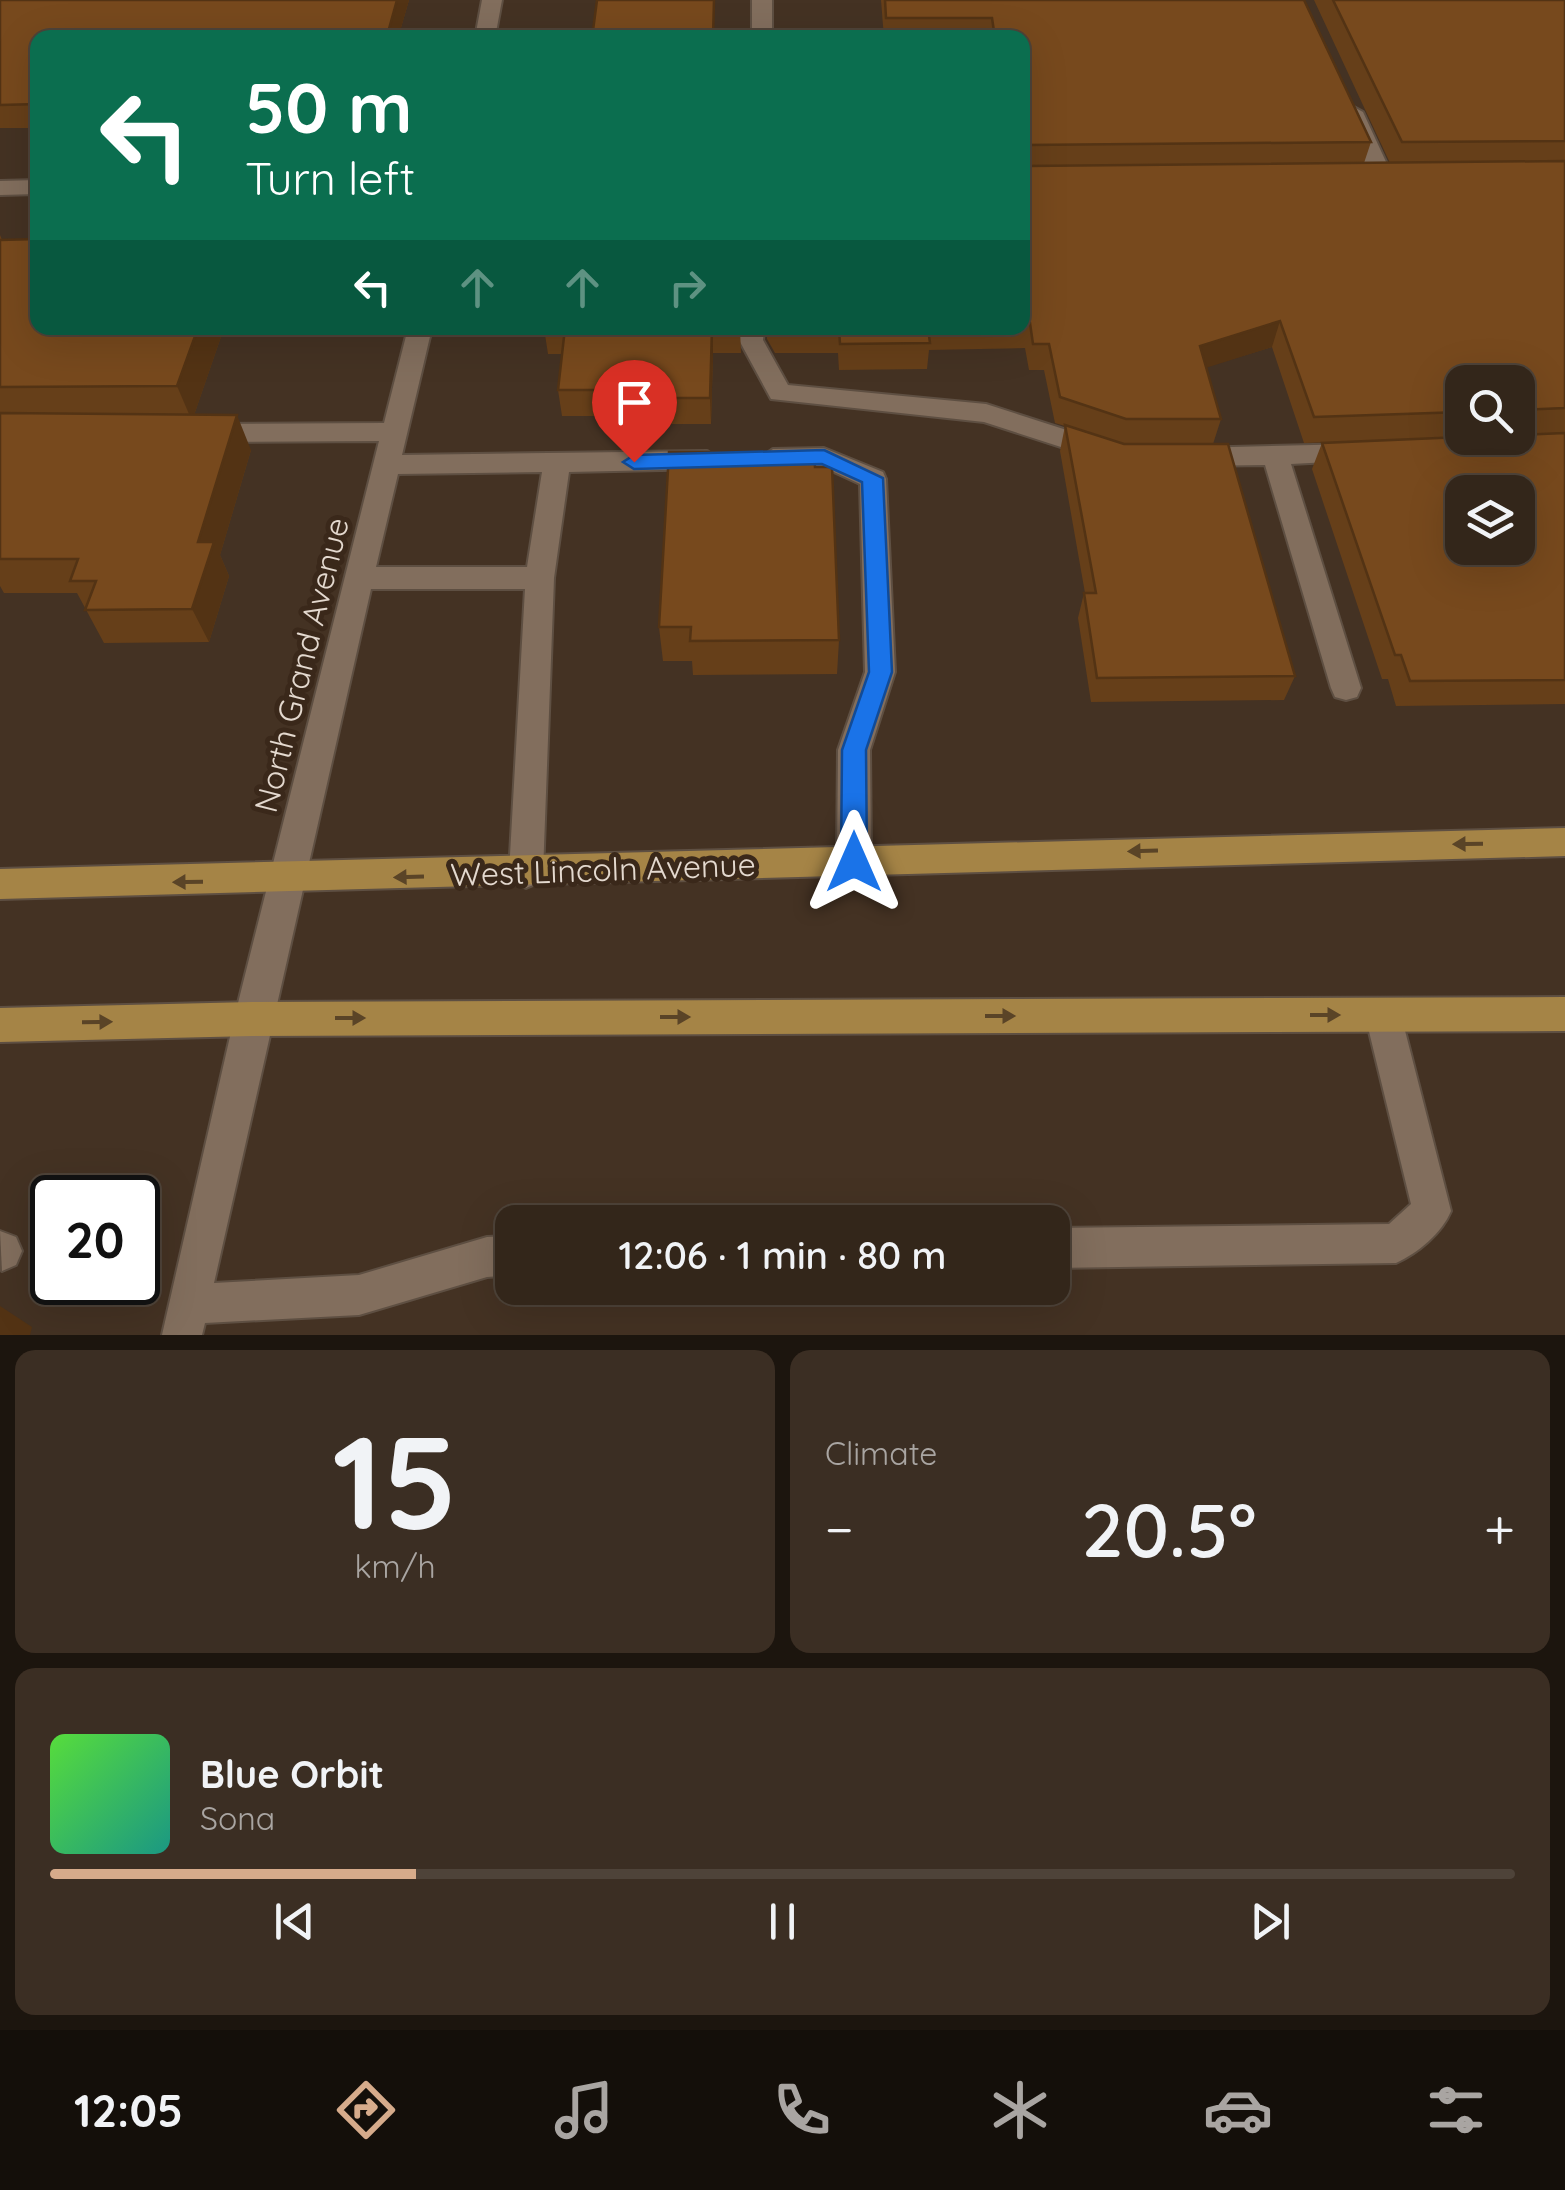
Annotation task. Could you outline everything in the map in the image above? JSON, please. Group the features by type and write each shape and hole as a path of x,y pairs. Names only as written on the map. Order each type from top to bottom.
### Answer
{"main road":[{"name":"West Lincoln Avenue","path":"0,884 286,881 1565,842"},
{"path":"0,1025 252,1019 1565,1014"}],"street":[{"path":"486,30 492,0"},
{"path":"762,0 762,30"},
{"path":"1341,89 1381,178"},
{"path":"0,188 30,187"},
{"name":"North Grand Avenue","path":"186,1320 252,1019 418,335"},
{"path":"751,335 780,393 986,413 1118,457"},
{"path":"177,433 394,432"},
{"path":"1158,457 1376,452"},
{"path":"386,465 824,457 872,478 880,672 854,750 854,862"},
{"path":"1276,457 1346,688"},
{"path":"526,873 540,578 557,464"},
{"path":"359,578 540,578"},
{"path":"1070,1248 1396,1243 1432,1210 1383,1015"},
{"path":"186,1320 359,1295 495,1257"}],"building":[{"path":"0,0 397,0 389,30 30,30 30,104 0,105"},
{"path":"597,0 714,0 713,30 593,30"},
{"path":"885,0 1304,0 1371,142 1030,145 1030,30 994,30 992,18 886,18"},
{"path":"1333,0 1565,0 1565,141 1402,142"},
{"path":"1565,161 1565,408 1535,409 1535,365 1445,365 1445,413 1314,417 1280,321 1200,346 1221,419 1126,419 1060,397 1049,344 1033,344 1030,166"},
{"path":"30,239 30,335 195,335 177,386 0,387 0,240"},
{"path":"564,335 712,335 710,398 616,398 617,390 558,390"},
{"path":"839,335 929,335 930,343 840,344"},
{"path":"0,413 237,415 198,542 214,542 192,609 85,610 96,581 70,581 78,559 0,559"},
{"path":"1065,425 1124,444 1228,444 1295,676 1097,678 1084,593 1096,593"},
{"path":"1565,433 1565,680 1410,681 1401,655 1395,655 1322,443 1445,438 1445,455 1535,455 1535,434"},
{"path":"669,452 814,452 815,467 832,467 839,640 690,641 691,627 659,627"}],"route":[{"path":"634,462 824,457 872,478 880,672 854,750 854,862"}]}
